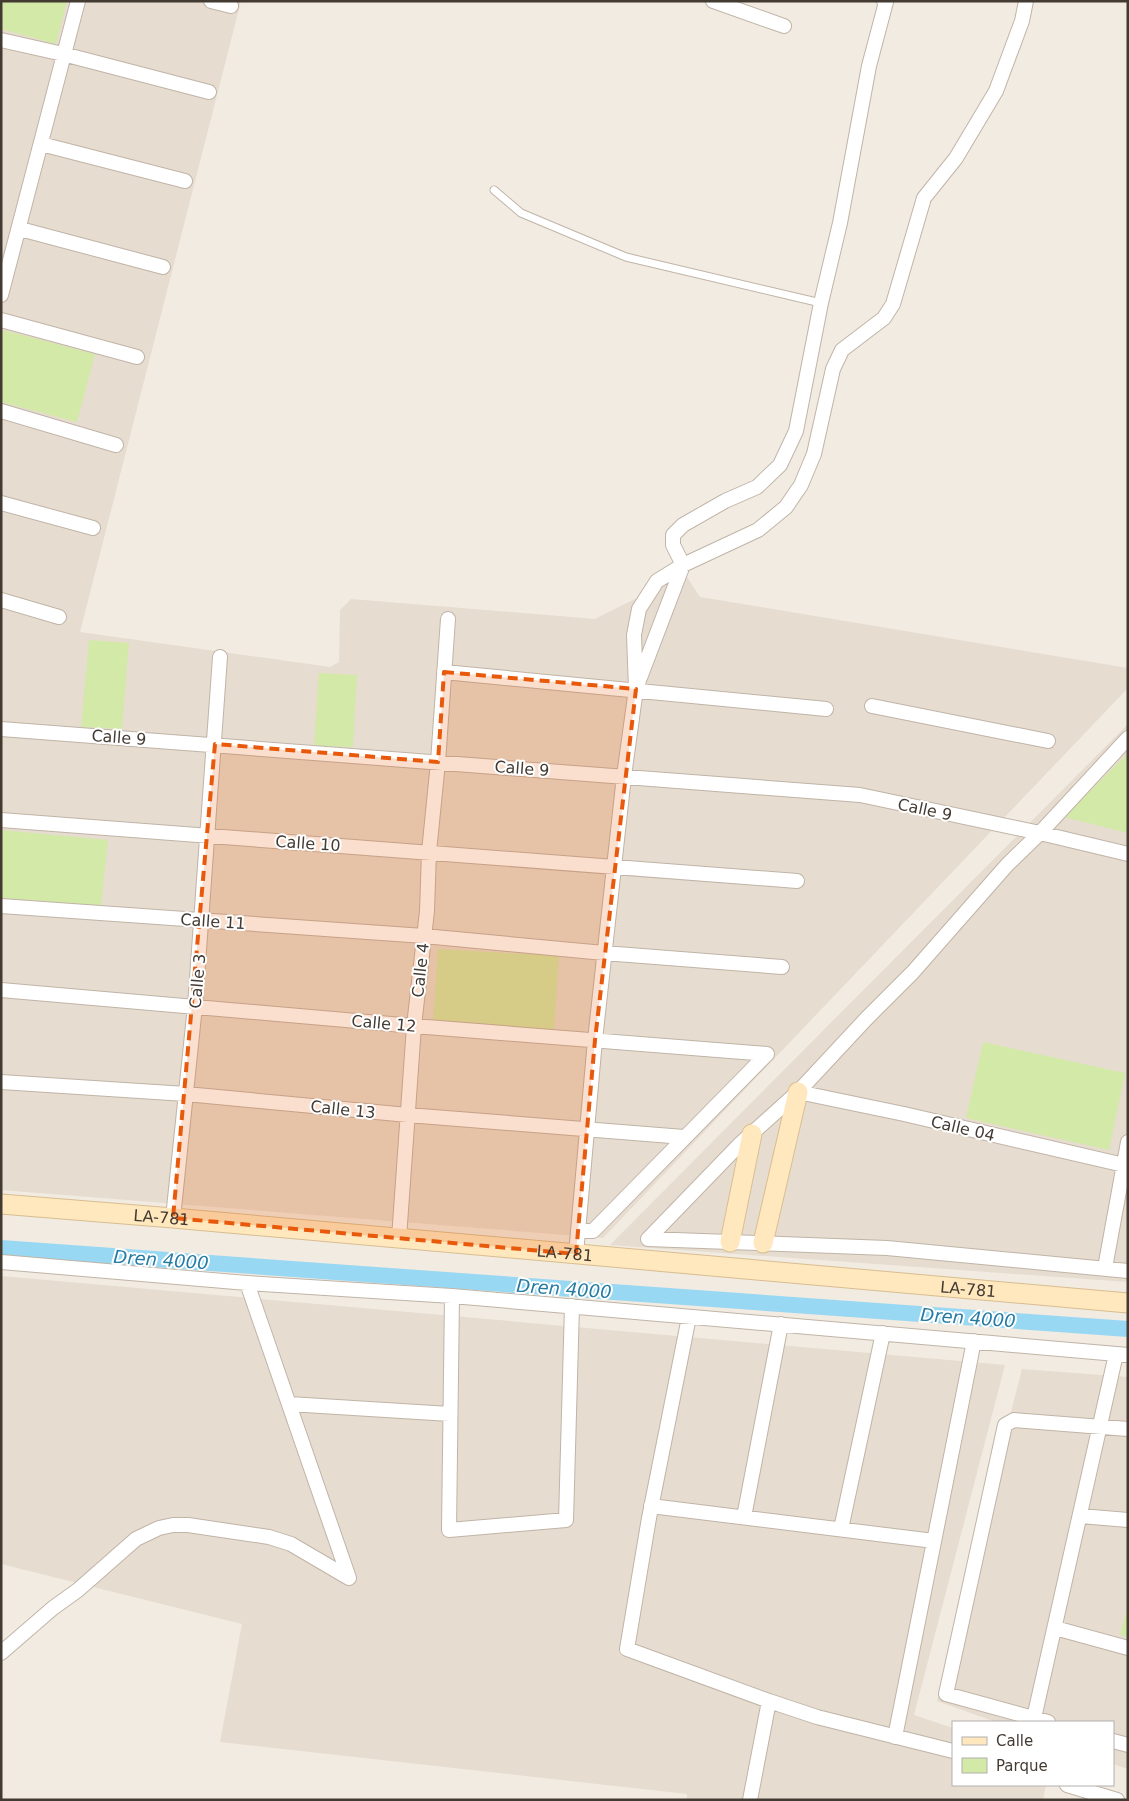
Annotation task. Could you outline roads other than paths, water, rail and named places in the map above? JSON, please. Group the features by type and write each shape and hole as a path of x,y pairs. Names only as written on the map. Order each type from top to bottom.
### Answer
{"street":[{"path":"1,295 78,1"},
{"path":"211,1 231,6"},
{"path":"713,1 784,26"},
{"path":"636,689 683,565 673,545 672,534 683,525 725,501 757,486 780,465 796,431 821,303 840,223 868,66 886,2 884,1"},
{"path":"576,1254 604,954 636,689 634,635 639,609 657,580 683,565 758,530 786,507 801,485 814,454 833,369 842,350 884,318 893,304 924,198 956,158 996,91 1022,21 1026,1"},
{"path":"1,40 209,92"},
{"path":"42,144 185,180"},
{"path":"20,228 163,267"},
{"path":"1,320 138,357"},
{"path":"1,411 116,445"},
{"path":"1,503 93,528"},
{"path":"1,600 59,616"},
{"name":"Calle 4","path":"399,1238 414,1026 424,936 448,619"},
{"name":"Calle 3","path":"173,1218 195,1006 220,657"},
{"path":"444,672 826,708"},
{"path":"872,706 1048,741"},
{"name":"Calle 9","path":"1,728 860,795 1040,833 1128,854"},
{"path":"1128,738 1040,833 1007,865 912,972 866,1018 798,1092 752,1134 648,1239 887,1248 1128,1270"},
{"name":"Calle 10","path":"1,820 797,881"},
{"name":"Calle 11","path":"1,906 424,936 604,954 782,967"},
{"name":"Calle 12","path":"1,990 766,1054 684,1137"},
{"name":"Calle 13","path":"1,1082 186,1094 408,1115 684,1137"},
{"path":"762,1243 798,1092"},
{"name":"Calle 04","path":"798,1092 904,1114 1125,1165"},
{"path":"730,1242 752,1134"},
{"path":"578,1231 593,1231 684,1137"},
{"path":"1104,1268 1128,1142"},
{"name":"LA-781","path":"1,1204 1128,1303"},
{"path":"1,1262 246,1283 452,1296 1122,1354 1100,1427 1034,1718"},
{"path":"1,1653 52,1608 78,1590 136,1539 159,1528 188,1526 269,1537 291,1544 349,1578 246,1283"},
{"path":"452,1296 449,1530 566,1520 572,1306"},
{"path":"689,1316 651,1506 627,1649 768,1701 817,1716 952,1751"},
{"path":"744,1517 781,1324"},
{"path":"841,1529 883,1333"},
{"path":"896,1737 974,1341"},
{"path":"289,1404 450,1414"},
{"path":"1044,1721 946,1694 1004,1425 1014,1420 1128,1429"},
{"path":"651,1506 934,1540"},
{"path":"1080,1516 1128,1520"},
{"path":"1055,1628 1128,1648"},
{"path":"750,1800 768,1701"},
{"path":"1114,1741 1128,1745"},
{"path":"1070,1786 1117,1800"}],"lane":[{"path":"494,190 521,214 626,257 821,303"}],"waterway":[{"name":"Dren 4000","path":"1,1248 1128,1329"}]}
